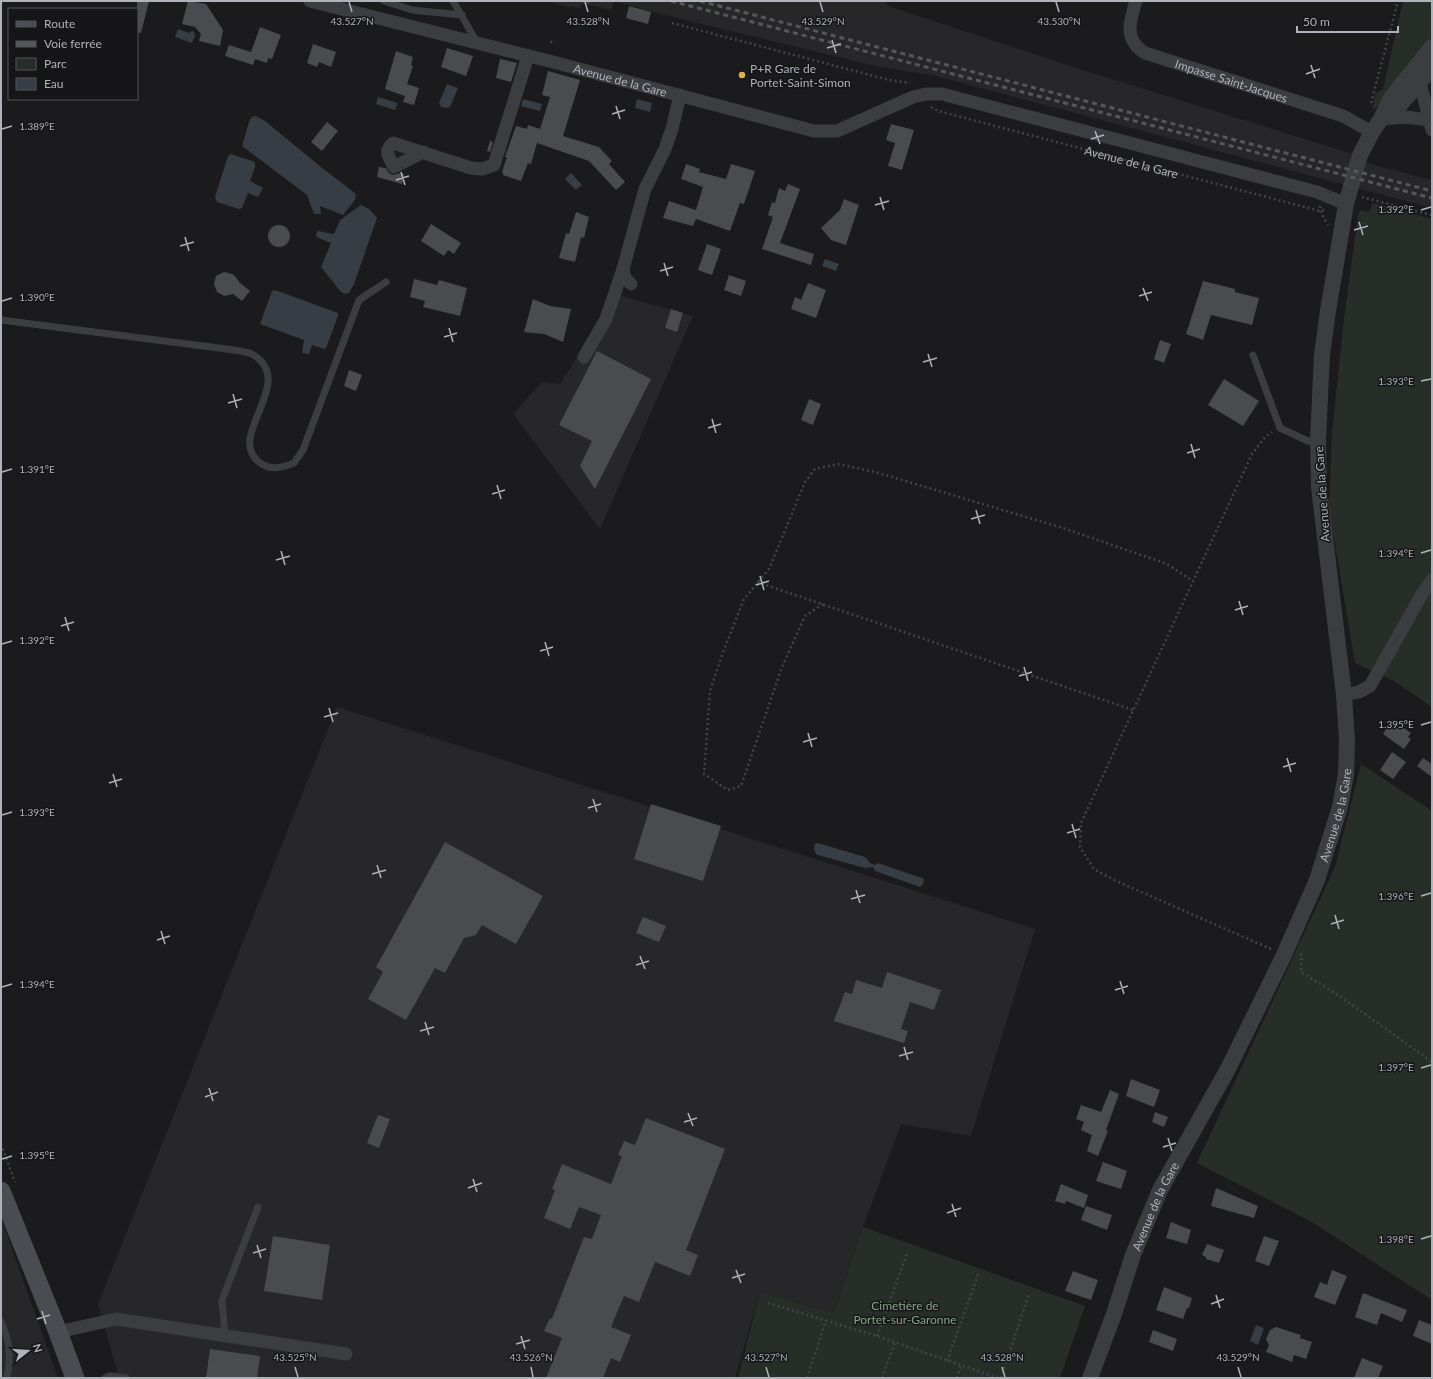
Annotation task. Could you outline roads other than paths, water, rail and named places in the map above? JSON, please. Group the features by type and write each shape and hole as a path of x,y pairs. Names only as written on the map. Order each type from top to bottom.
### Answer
{"main road":[{"path":"1,1191 58,1332 74,1378"}],"street":[{"name":"Avenue de la Gare","path":"310,1 528,56 800,128 824,132 837,131 913,97 926,94 942,94 1353,202 1328,311 1322,355 1318,440 1319,487 1344,695 1347,749 1346,774 1340,807 1317,880 1287,948 1228,1069 1160,1190 1133,1255 1114,1314 1090,1378"},
{"name":"Impasse Saint-Jacques","path":"1136,1 1130,22 1130,31 1135,45 1145,53 1372,125"},
{"path":"1372,125 1406,117 1430,125 1425,76 1432,47"},
{"path":"423,152 471,168 482,169 494,164 528,56"},
{"path":"1353,202 1360,155 1372,125 1391,98 1425,76"},
{"path":"584,357 606,319 623,269 645,189 665,149 672,129 680,96"},
{"path":"623,269 625,278 631,284"},
{"path":"1344,695 1359,692 1370,686 1414,608 1432,580"},
{"path":"58,1332 116,1319 346,1354"}],"lane":[{"path":"384,1 412,10 462,15"},
{"path":"453,1 478,44"},
{"path":"1,320 234,350 251,354 261,362 266,370 269,381 266,396 253,426 250,440 250,450 255,459 264,466 274,468 294,463 303,450 359,300 386,282"},
{"path":"1253,355 1280,428 1308,440 1318,440"},
{"path":"225,1336 222,1300 258,1207"},
{"path":"1,1321 8,1337 10,1360 7,1378"},
{"path":"105,1378 110,1376 126,1378"}],"water":[{"path":"178,29 189,33 192,31 194,32 195,36 192,43 175,37"},
{"path":"447,84 458,88 450,107 447,108 441,107 439,103"},
{"path":"378,97 398,103 395,110 376,104"},
{"path":"523,99 542,104 540,111 521,106"},
{"path":"637,99 652,103 650,112 635,108"},
{"path":"254,116 265,121 356,194 355,200 343,215 320,206 321,214 314,214 307,195 242,146 250,119"},
{"path":"231,154 255,162 255,167 250,181 263,188 258,197 248,193 242,208 239,209 217,202 215,197 228,156"},
{"path":"571,173 582,185 576,190 565,179"},
{"path":"361,205 369,209 377,218 354,284 349,293 345,294 341,292 321,267 331,243 316,237 317,231 334,234 340,220"},
{"path":"825,259 839,264 836,271 822,266"},
{"path":"275,290 338,313 326,348 324,349 312,345 309,354 302,353 304,340 260,324 272,291"},
{"path":"818,843 865,857 870,863 875,865 878,863 922,878 924,879 923,884 920,887 875,871 873,867 865,868 818,855 814,849 815,844"},
{"path":"1256,1325 1264,1328 1258,1345 1250,1341"}],"railway":[{"path":"671,1 1432,198"},
{"path":"700,1 1432,191"}],"place":[{"name":"P+R Gare de Portet-Saint-Simon","path":"742,75"}],"park label":[{"name":"Cimetière de Portet-sur-Garonne","path":"905,1312"}]}
